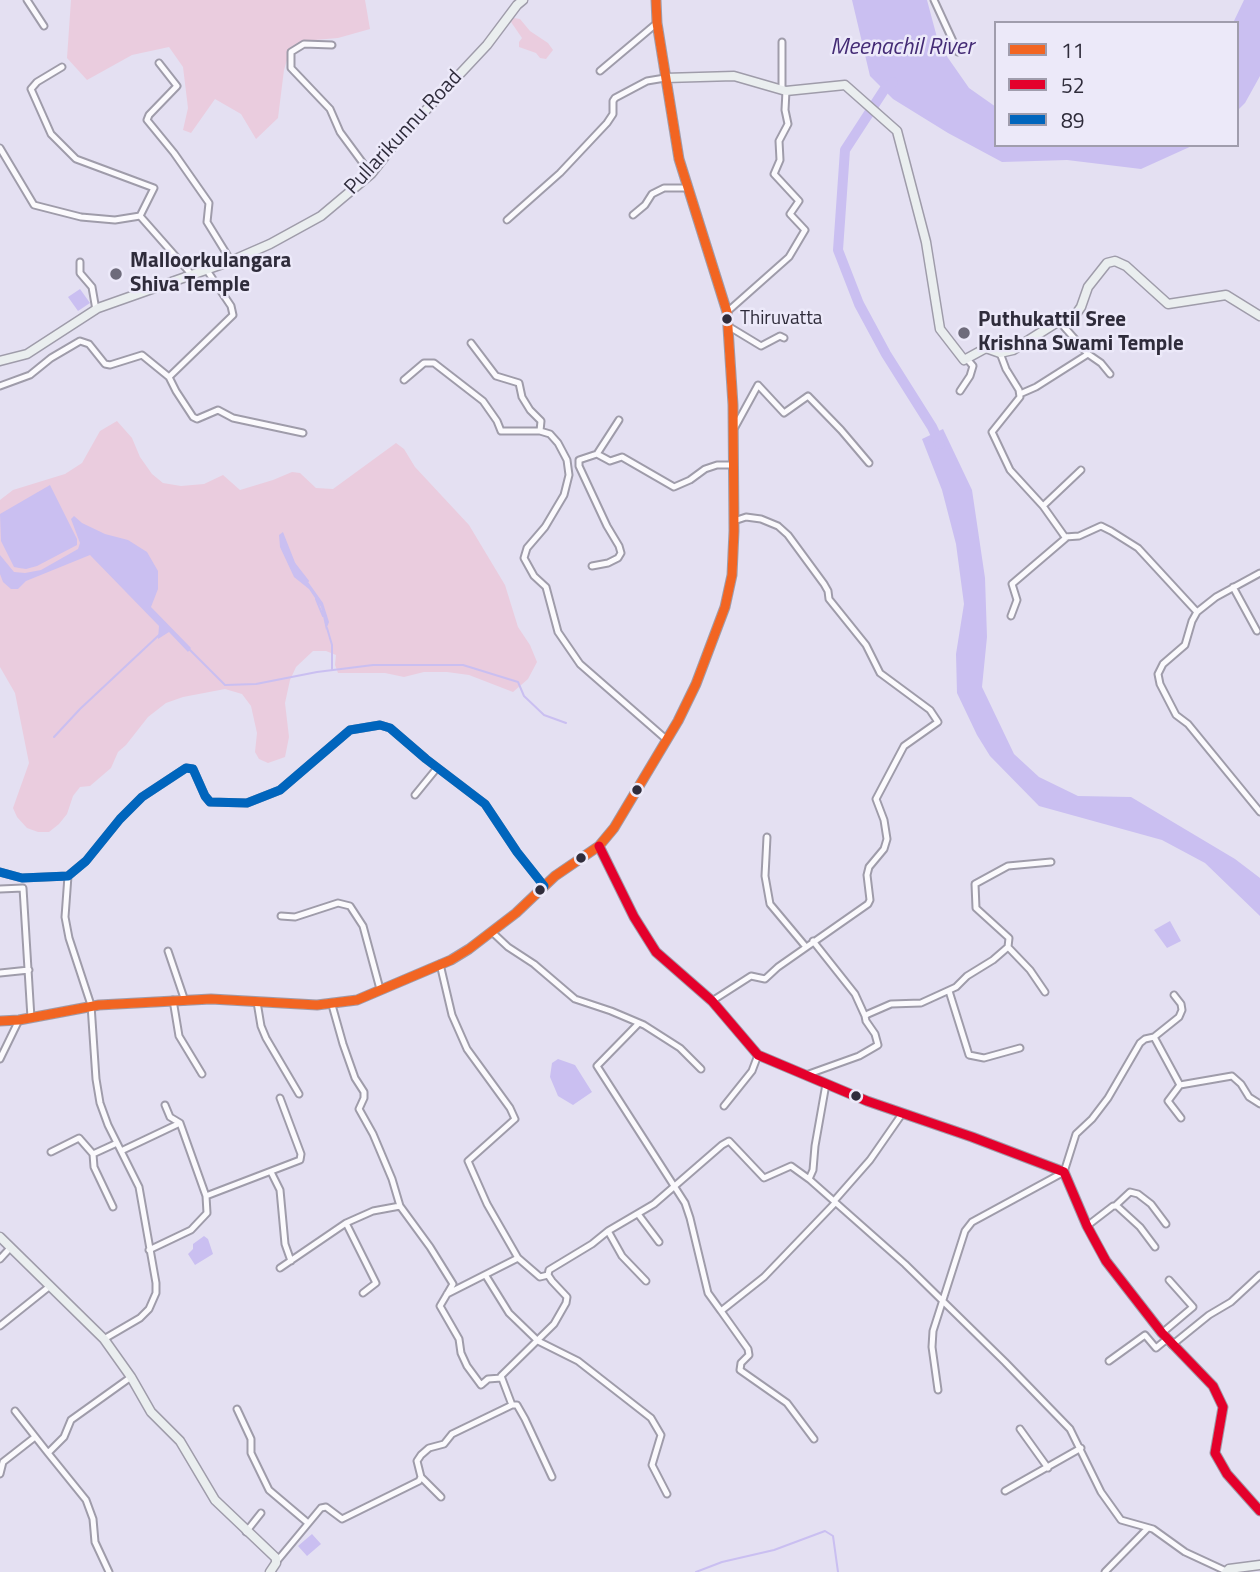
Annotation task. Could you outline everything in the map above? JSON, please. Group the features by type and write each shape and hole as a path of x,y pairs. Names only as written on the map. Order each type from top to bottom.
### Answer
{"main road":[{"path":"0,1021 19,1020 91,1006 173,1000 332,1004 357,1000 469,949 579,858 599,846 614,828 667,740 696,684 725,607 732,575 733,430 729,326 679,159 657,23 656,0"},
{"name":"Pullarikunnu Road","path":"0,361 27,354 96,310 231,261 270,244 321,216 371,174 397,141 487,45 518,2"},
{"path":"665,78 734,76 784,90 845,85 897,131 926,242 940,330 958,356 964,360 980,349 986,348 1000,354 1013,350 1059,321 1076,314 1088,287 1107,263 1115,261 1126,266 1168,304 1226,295 1260,316"},
{"path":"599,846 634,917 656,952 712,1001 758,1055 902,1114 1064,1172 1087,1226 1106,1261 1167,1339 1213,1386 1221,1400 1223,1418 1215,1452 1227,1474 1260,1511"},
{"path":"0,1237 104,1339 131,1377 151,1412 180,1441 215,1500 276,1558 270,1572"},
{"path":"1226,1572 1259,1567"}],"street":[{"path":"27,0 44,26"},
{"path":"934,0 958,52"},
{"path":"600,71 657,23"},
{"path":"727,312 789,257 805,230 790,214 799,201 774,174 780,160 779,141 788,124 782,42"},
{"path":"332,45 304,44 291,52 291,68 330,109 340,132 371,174"},
{"path":"159,63 177,86 147,120 209,203 207,222 231,261"},
{"path":"62,67 37,82 31,89 51,134 76,159 154,188 140,216"},
{"path":"507,220 560,173 607,122 613,114 615,98 647,81 665,78"},
{"path":"0,148 2,158 34,205 81,217 115,220 140,216"},
{"path":"633,215 645,205 652,194 664,188 686,187"},
{"path":"140,216 192,275"},
{"path":"80,262 80,273 92,287 96,310"},
{"path":"169,377 233,315 233,309 206,270"},
{"path":"1059,321 1110,374"},
{"path":"729,326 761,346 780,336 784,338"},
{"path":"0,386 30,375 51,358 80,341 89,344 105,364 110,365 142,355 169,377 185,406 197,419 218,410 233,418 303,432"},
{"path":"471,343 496,376 519,383 530,410 541,421 540,431"},
{"path":"1000,354 1020,394"},
{"path":"1067,537 1010,470 992,432 1015,405 1020,394 1088,354"},
{"path":"960,391 973,366 968,359"},
{"path":"404,380 424,363 434,363 483,401 501,432 540,431 550,434 567,460 569,475 564,495 545,527 527,548 523,558 534,576 546,587 558,632 580,664 667,740"},
{"path":"733,430 758,385 784,413 808,396 869,463"},
{"path":"567,460 579,460 597,454 619,420"},
{"path":"597,454 610,461 622,457 674,487 691,480 705,469 717,465 732,465"},
{"path":"579,460 579,466 607,526 620,546 621,553 618,558 608,563 592,566"},
{"path":"1042,506 1081,470"},
{"path":"712,1001 751,976 765,979 806,947 864,908 870,900 867,876 869,867 884,849 887,839 884,820 876,799 904,746 938,722 930,710 880,673 866,645 829,599 824,584 788,535 778,526 761,519 746,517 734,521"},
{"path":"1011,616 1017,600 1012,584 1067,537 1079,536 1101,526 1138,548 1197,612"},
{"path":"1260,573 1233,587 1197,612 1185,645 1163,664 1158,674 1160,684 1176,715 1208,748 1260,812"},
{"path":"1233,587 1257,631"},
{"path":"0,872 22,878 68,876 86,861 142,797 186,768 194,769 210,802 247,803 280,790 350,730 380,725 390,728 485,804 544,886"},
{"path":"415,795 437,768"},
{"path":"767,837 765,876 770,904 806,947"},
{"path":"865,1016 891,1004 921,1003 949,991 1008,947 1009,938 976,908 975,884 1008,866 1051,862"},
{"path":"68,876 65,917 91,1006 100,1103 143,1200 156,1283 152,1305 140,1318 104,1339"},
{"path":"0,889 23,888 31,1018"},
{"path":"281,916 295,917 338,904 350,906 363,926 380,989"},
{"path":"492,932 575,999 639,1023 680,1048 701,1069"},
{"path":"806,1074 859,1056 878,1045 855,994 813,942"},
{"path":"1008,947 1030,970 1045,992"},
{"path":"168,951 185,1001"},
{"path":"440,964 452,1015 467,1049 514,1115 514,1123 468,1161 487,1204 518,1258 540,1277 548,1276"},
{"path":"0,973 29,970"},
{"path":"949,991 969,1055 984,1058 1020,1048"},
{"path":"938,1390 932,1347 935,1323 965,1231 970,1224 1064,1172 1076,1134 1108,1098 1140,1043 1144,1039 1154,1037 1179,1017 1181,1004 1174,995"},
{"path":"173,1000 179,1036 202,1074"},
{"path":"257,1002 266,1038 299,1094"},
{"path":"332,1004 343,1044 355,1077 364,1092 365,1098 359,1109 373,1133 400,1206 453,1284 440,1306 459,1339 461,1353 481,1385 488,1379 501,1378"},
{"path":"0,1059 19,1020"},
{"path":"639,1023 597,1066 685,1203 708,1293 748,1349 748,1355 741,1363 740,1370 787,1403 814,1439"},
{"path":"1154,1037 1180,1085"},
{"path":"724,1106 752,1071 758,1055"},
{"path":"1181,1118 1168,1101 1180,1085 1231,1076 1260,1104"},
{"path":"809,1179 813,1170 826,1084"},
{"path":"206,1196 300,1160 301,1154 280,1098"},
{"path":"149,1250 191,1230 207,1213 206,1196 180,1123 170,1117 164,1105"},
{"path":"721,1311 764,1277 834,1202 870,1160 902,1114"},
{"path":"121,1151 180,1123"},
{"path":"51,1152 79,1138 93,1154 94,1167 113,1207"},
{"path":"548,1276 552,1268 593,1244 608,1231 638,1214 674,1188 729,1141 765,1178 792,1166 888,1248 1070,1429 1101,1492 1121,1520 1148,1528 1185,1552 1226,1572"},
{"path":"93,1154 117,1143"},
{"path":"271,1172 280,1190 285,1244 290,1261"},
{"path":"1087,1226 1130,1192 1138,1194 1151,1204 1166,1224"},
{"path":"280,1268 346,1223 373,1210 400,1206"},
{"path":"1115,1206 1140,1227 1156,1247"},
{"path":"638,1214 659,1242"},
{"path":"346,1223 376,1283 363,1293"},
{"path":"608,1231 622,1256 646,1281"},
{"path":"0,1259 11,1247"},
{"path":"447,1294 518,1258"},
{"path":"1109,1361 1145,1335 1156,1348 1231,1302 1260,1275"},
{"path":"486,1276 509,1313 537,1340 578,1361 651,1418 661,1435 652,1465 667,1494"},
{"path":"501,1378 554,1324 567,1297 548,1276"},
{"path":"1167,1339 1193,1307 1169,1280"},
{"path":"0,1326 50,1286"},
{"path":"48,1453 64,1437 71,1420 131,1377"},
{"path":"501,1378 512,1405"},
{"path":"441,1497 421,1477 416,1465 421,1455 429,1448 444,1444 452,1434 512,1405 517,1405 525,1419 552,1477"},
{"path":"237,1409 251,1440 250,1453 269,1490 308,1523"},
{"path":"15,1411 86,1500 93,1519 95,1542 109,1572"},
{"path":"1020,1429 1048,1468"},
{"path":"0,1474 3,1462 35,1437"},
{"path":"1005,1491 1081,1448"},
{"path":"275,1563 321,1508 326,1507 342,1519 419,1481 421,1477"},
{"path":"246,1532 261,1513"},
{"path":"1105,1572 1148,1528"}],"shaded area":[{"path":"71,0 365,0 370,29 338,38 303,41 290,50 284,70 278,118 256,139 241,114 215,99 191,133 183,130 188,108 183,67 169,47 132,55 87,80 67,58"},
{"path":"514,18 520,19 530,31 548,43 553,50 546,59 519,47 522,38 511,22"},
{"path":"117,421 132,438 140,457 152,474 163,483 181,486 204,484 223,475 240,490 292,472 300,473 316,488 333,489 396,443 469,525 505,585 518,627 537,662 528,679 513,692 469,675 447,672 424,672 404,677 385,673 338,673 336,655 326,651 313,651 296,667 290,680 285,703 289,737 285,757 268,763 259,759 255,752 257,733 251,706 242,694 225,689 183,697 166,703 148,717 118,752 111,768 90,786 80,787 59,824 49,832 27,828 13,808 29,763 15,693 0,667 0,500 13,490 65,474 82,463 100,431"}],"water":[{"name":"Meenachil River","path":"852,0 927,0 939,45 969,88 994,106 994,147 1190,147 1141,169 1067,160 1002,162 893,99 870,76"},
{"path":"1244,0 1260,0 1260,76 1239,109 1239,21 1234,21"},
{"path":"80,289 90,303 78,311 68,297"},
{"path":"943,429 972,490 985,578 987,637 982,687 1014,754 1039,777 1078,796 1131,797 1235,859 1260,878 1260,916 1205,863 1162,840 1039,806 990,756 957,693 956,654 964,604 956,544 942,490 922,439"},
{"path":"50,485 77,539 77,545 37,566 26,569 14,567 1,541 0,514"},
{"path":"74,516 82,523 105,534 128,540 147,552 158,571 158,589 151,607 191,648 188,652 169,632 158,639 159,626 90,555 26,581 18,589 11,589 3,582 0,555 14,572 25,573 41,570 78,549 80,543 71,519"},
{"path":"283,532 296,565 323,603 329,622 326,630 321,607 309,589 294,577 280,547 279,535"},
{"path":"1170,921 1181,941 1167,948 1154,930"},
{"path":"558,1059 575,1065 592,1092 573,1105 558,1096 550,1077 552,1063"},
{"path":"204,1236 208,1239 213,1254 195,1265 188,1254 193,1249 193,1244"},
{"path":"312,1534 321,1544 307,1556 298,1546"}],"waterway":[{"path":"893,82 884,90 845,150 838,250 859,304 940,444"},
{"path":"294,563 308,581"},
{"path":"316,599 323,616"},
{"path":"327,628 332,645 332,670"},
{"path":"54,737 159,635"},
{"path":"188,648 225,685 256,684 373,665 463,665 518,682 524,696 544,715 566,723"},
{"path":"696,1572 722,1562 774,1550 825,1531 833,1536 838,1572"}],"transit line":[{"name":"11","path":"0,1021 99,1005 211,999 317,1005 357,1000 451,960 469,949 516,913 555,876 599,846 614,828 678,721 696,684 725,607 732,575 733,405 727,312 679,159 657,23 656,0"},
{"name":"89","path":"0,872 22,878 68,876 86,861 142,797 186,768 193,769 210,802 247,803 280,790 350,730 380,725 390,728 485,804 544,886"},
{"name":"52","path":"599,846 634,917 656,952 712,1001 758,1055 867,1101 1064,1172 1087,1226 1106,1261 1162,1333 1213,1386 1223,1407 1215,1453 1227,1474 1260,1511"}],"place":[{"name":"Malloorkulangara Shiva Temple","path":"116,274"},
{"name":"Thiruvatta","path":"727,319"},
{"name":"Puthukattil Sree Krishna Swami Temple","path":"964,333"}]}
